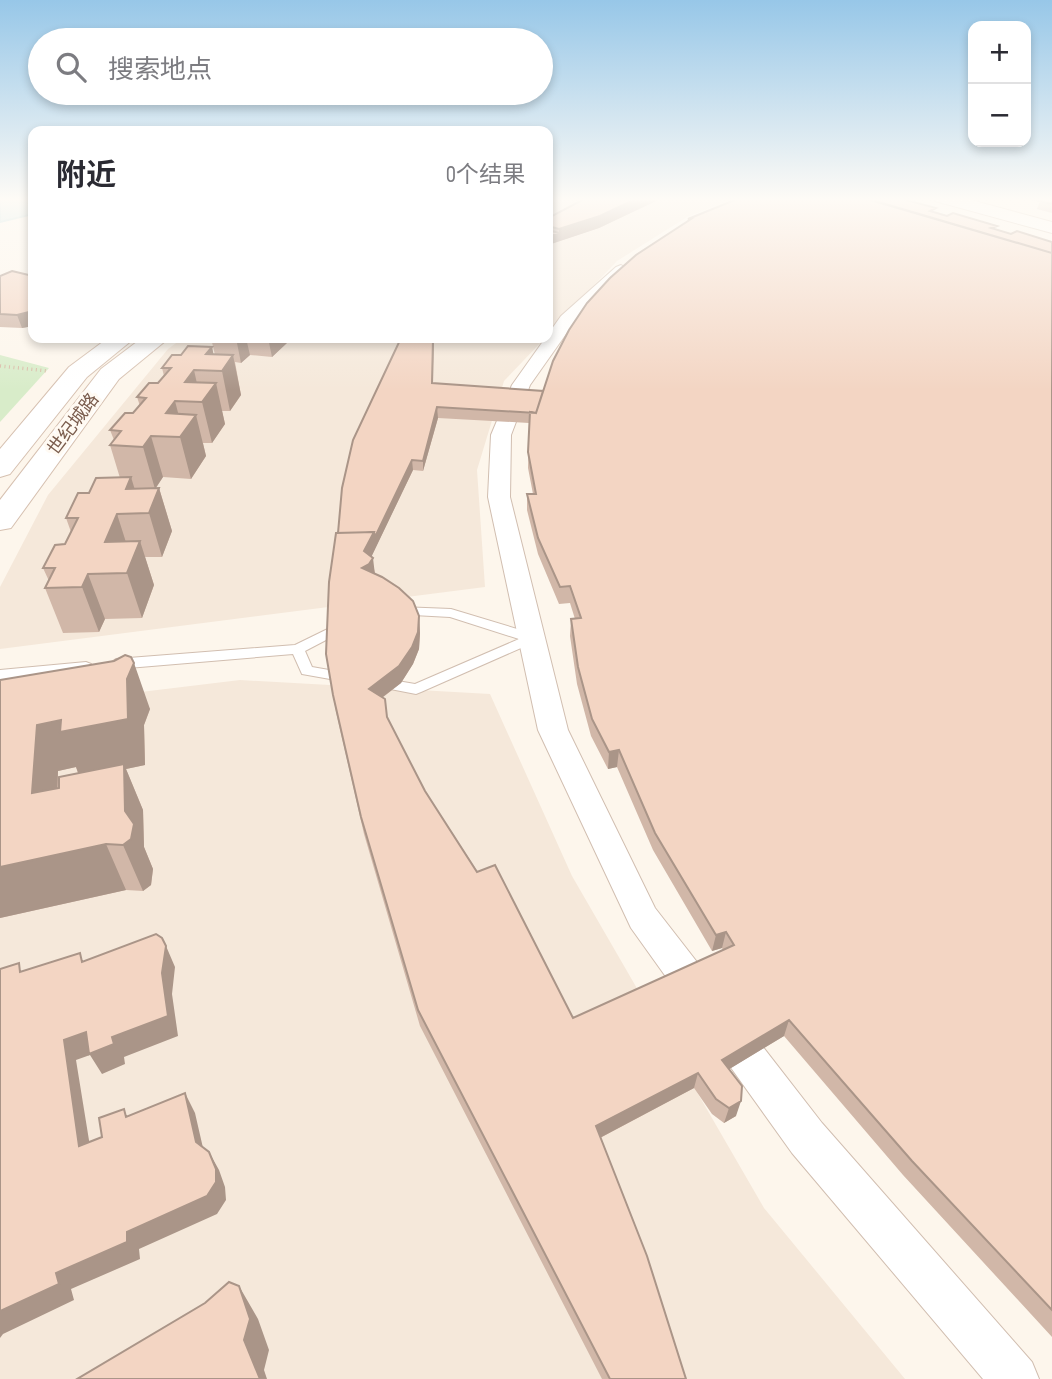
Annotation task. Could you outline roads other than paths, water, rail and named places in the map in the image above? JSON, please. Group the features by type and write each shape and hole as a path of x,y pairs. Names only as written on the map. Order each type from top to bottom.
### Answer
{"main road":[{"name":"世纪城路","path":"0,468 78,372 117,343"},
{"name":"世纪城路","path":"0,520 110,374 150,343"}],"street":[{"path":"553,340 567,320 631,261"},
{"path":"551,343 521,385 501,435 499,497 553,730 643,918 807,1138 1015,1379"}],"lane":[{"path":"388,610 451,613 532,638"},
{"path":"0,675 298,649 353,621"},
{"path":"298,649 307,671 416,689 532,638"}]}
